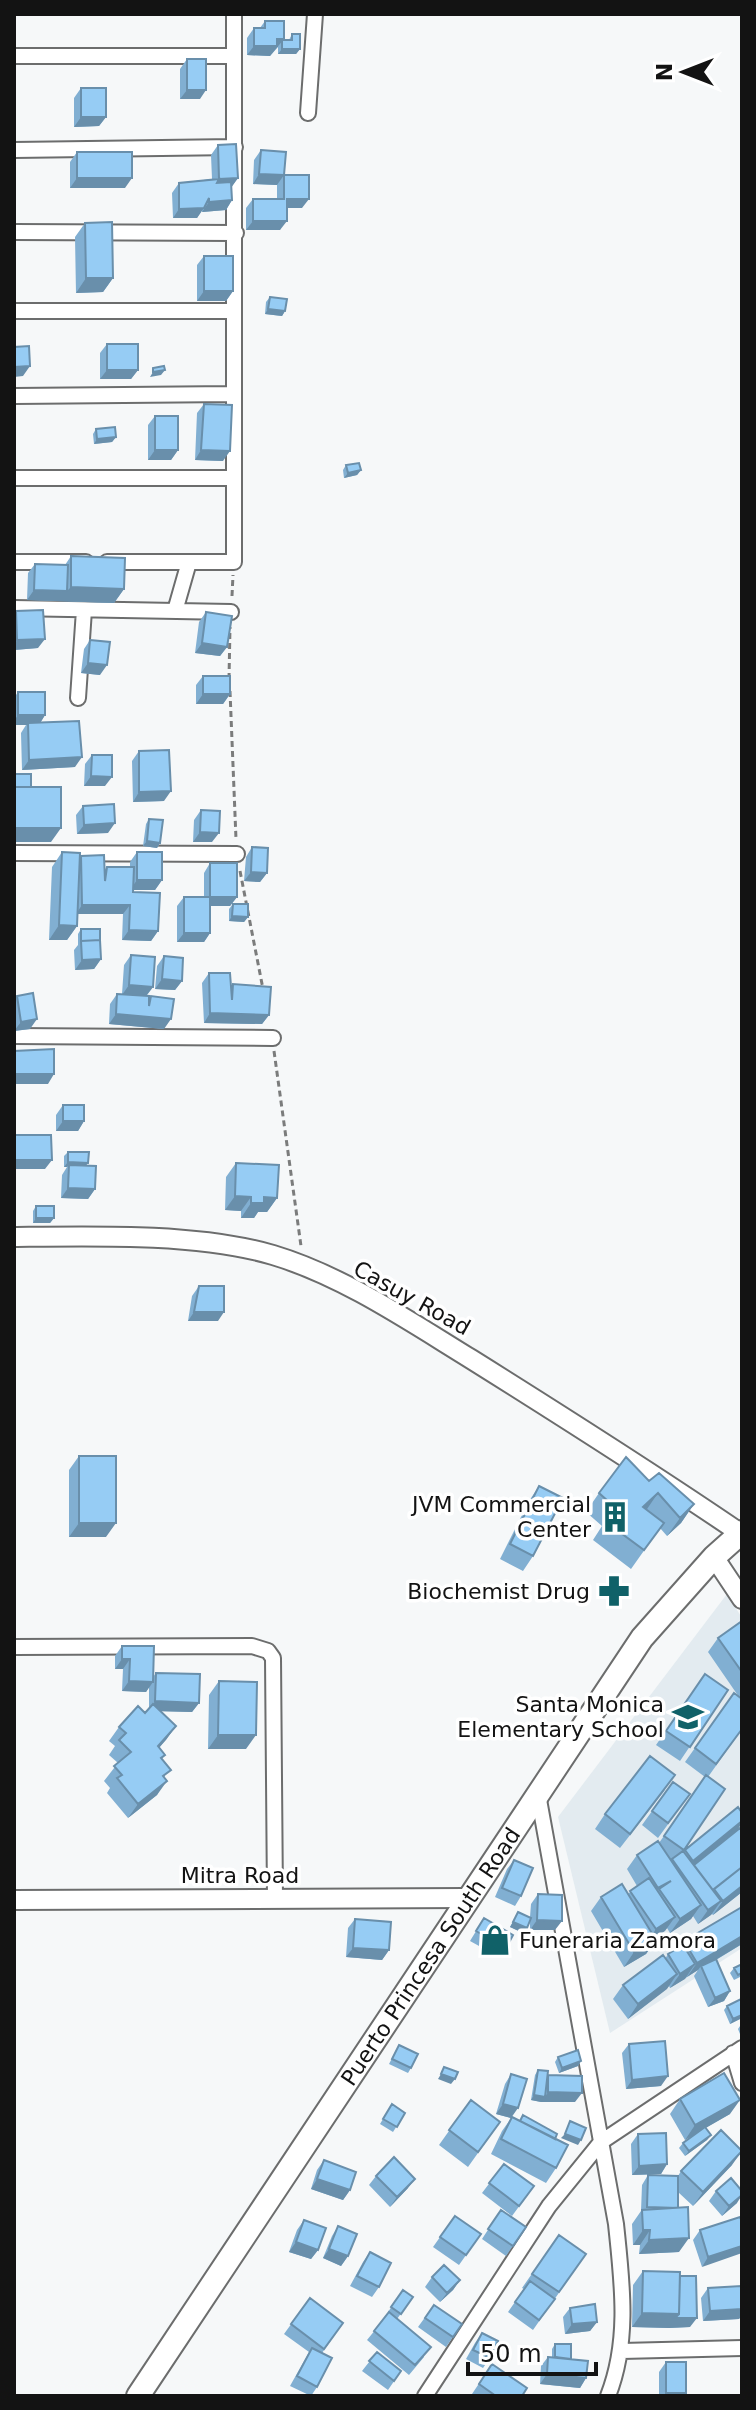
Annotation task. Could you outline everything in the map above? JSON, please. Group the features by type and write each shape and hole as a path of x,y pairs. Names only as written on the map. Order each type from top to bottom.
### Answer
{"main road":[{"name":"Puerto Princesa South Road","path":"138,2396 466,1898 642,1638 714,1557 741,1532"}],"street":[{"path":"14,562 234,562 234,14"},
{"path":"308,113 315,14"},
{"path":"14,56 234,56"},
{"path":"14,150 236,147"},
{"path":"14,232 236,233"},
{"path":"14,311 234,311"},
{"path":"14,396 233,394"},
{"path":"14,478 232,478"},
{"path":"175,611 189,562"},
{"path":"14,608 231,612"},
{"path":"78,698 84,610"},
{"path":"14,853 237,854"},
{"path":"14,1036 273,1038"},
{"name":"Casuy Road","path":"14,1237 208,1243 242,1248 303,1266 404,1318 610,1445 741,1532"},
{"path":"714,1557 742,1599"},
{"path":"14,1647 252,1646 268,1651 273,1658 275,1899"},
{"path":"538,1794 618,2239 622,2351 608,2396"},
{"name":"Mitra Road","path":"14,1900 466,1898"},
{"path":"425,2396 549,2206 601,2142 738,2050 742,2083"},
{"path":"622,2351 742,2348"}],"path":[{"path":"234,562 228,661 237,854 264,992"},
{"path":"273,1038 303,1266"}],"shaded area":[{"name":"Santa Monica Elementary School","path":"727,1594 742,1618 742,1948 610,2033 558,1817"}],"building":[{"path":"265,21 284,21 284,39 277,39 277,46 254,46 254,28 265,28"},
{"path":"292,34 300,34 300,49 282,49 282,40 292,40"},
{"path":"187,59 206,59 206,90 187,90"},
{"path":"81,88 106,88 106,117 81,117"},
{"path":"236,144 238,178 219,179 218,145"},
{"path":"261,150 286,152 284,175 259,174"},
{"path":"77,152 132,152 132,178 77,178"},
{"path":"284,175 309,175 309,199 287,199 287,221 253,221 253,199 284,199"},
{"path":"219,179 217,183 231,182 232,200 209,202 209,198 204,208 179,209 179,183"},
{"path":"112,222 113,278 86,278 85,223"},
{"path":"204,256 233,256 233,291 204,291"},
{"path":"270,297 287,299 285,311 268,309"},
{"path":"107,344 138,344 138,370 107,370"},
{"path":"29,346 30,366 14,367 14,347"},
{"path":"164,366 165,370 153,372 153,368"},
{"path":"204,404 232,405 230,451 201,450"},
{"path":"155,416 178,416 178,450 155,450"},
{"path":"115,427 116,437 97,439 96,429"},
{"path":"359,463 361,470 348,473 346,465"},
{"path":"71,556 125,558 124,589 71,587"},
{"path":"35,564 68,565 67,591 34,590"},
{"path":"43,610 45,639 17,640 16,611"},
{"path":"206,612 232,616 227,647 202,643"},
{"path":"90,640 110,642 107,665 88,663"},
{"path":"203,676 230,676 230,694 203,694"},
{"path":"18,692 45,692 45,715 18,715"},
{"path":"79,721 82,757 29,760 28,723"},
{"path":"169,750 171,791 139,792 139,751"},
{"path":"92,755 112,755 112,777 91,776"},
{"path":"14,774 31,774 31,787 14,787"},
{"path":"15,787 61,787 61,828 15,828"},
{"path":"114,804 115,823 84,825 83,806"},
{"path":"201,810 220,811 219,833 200,832"},
{"path":"149,819 163,820 160,843 147,841"},
{"path":"252,847 268,848 267,873 251,872"},
{"path":"62,852 80,853 77,926 59,925"},
{"path":"137,852 162,852 162,880 137,880"},
{"path":"104,855 105,881 107,867 134,867 133,892 160,893 158,931 129,930 130,905 82,905 81,856"},
{"path":"210,863 237,863 237,897 210,897"},
{"path":"184,897 210,897 210,933 184,933"},
{"path":"233,904 248,904 248,917 232,916"},
{"path":"81,929 100,929 100,940 81,941"},
{"path":"100,940 101,959 82,960 81,941"},
{"path":"131,955 155,957 153,987 129,985"},
{"path":"164,956 183,958 182,981 162,979"},
{"path":"209,973 230,973 232,1000 233,984 271,987 269,1015 210,1013"},
{"path":"33,993 37,1019 21,1022 17,996"},
{"path":"117,994 149,996 149,1006 151,996 174,999 171,1019 116,1014"},
{"path":"54,1049 54,1074 14,1074 14,1051"},
{"path":"63,1105 84,1105 84,1121 63,1121"},
{"path":"14,1135 51,1135 52,1160 14,1160"},
{"path":"68,1152 89,1152 88,1163 68,1162"},
{"path":"236,1163 279,1165 277,1198 264,1197 264,1203 251,1203 251,1197 235,1196"},
{"path":"69,1165 96,1166 95,1189 68,1188"},
{"path":"36,1206 54,1206 54,1218 36,1218"},
{"path":"199,1286 224,1286 224,1312 194,1312"},
{"path":"79,1456 116,1456 116,1523 79,1523"},
{"path":"626,1457 649,1481 659,1473 694,1504 680,1518 658,1493 643,1507 664,1523 644,1550 606,1522 618,1510 599,1493"},
{"path":"539,1486 563,1498 533,1556 510,1544"},
{"path":"742,1621 742,1672 718,1638"},
{"path":"122,1646 154,1646 153,1682 129,1681 130,1659 122,1659"},
{"path":"156,1673 200,1674 199,1703 155,1701"},
{"path":"705,1674 728,1690 690,1747 666,1731"},
{"path":"219,1681 257,1682 256,1735 218,1735"},
{"path":"734,1693 742,1699 742,1729 716,1764 695,1748"},
{"path":"153,1704 176,1726 158,1746 165,1755 161,1758 171,1770 163,1776 167,1781 138,1804 117,1778 122,1775 114,1766 131,1752 119,1740 126,1733 119,1727 138,1706 145,1713"},
{"path":"650,1756 675,1775 630,1834 605,1814"},
{"path":"706,1775 725,1789 684,1850 664,1836"},
{"path":"673,1782 690,1794 668,1823 652,1811"},
{"path":"738,1807 742,1821 693,1861 685,1850"},
{"path":"740,1828 742,1867 713,1890 694,1865"},
{"path":"658,1841 701,1905 680,1919 659,1889 671,1881 658,1888 637,1855"},
{"path":"683,1851 721,1901 708,1910 672,1859"},
{"path":"514,1860 533,1868 521,1896 502,1888"},
{"path":"742,1867 742,1886 723,1901 714,1889"},
{"path":"649,1878 675,1917 656,1929 630,1891"},
{"path":"622,1884 656,1940 634,1952 601,1897"},
{"path":"538,1894 562,1895 562,1921 537,1920"},
{"path":"742,1907 742,1936 697,1963 684,1941"},
{"path":"518,1912 531,1918 527,1928 513,1922"},
{"path":"484,1918 513,1935 506,1948 476,1931"},
{"path":"355,1919 391,1922 389,1950 353,1948"},
{"path":"683,1945 695,1964 680,1974 668,1954"},
{"path":"663,1955 677,1974 638,2004 623,1985"},
{"path":"716,1959 730,1991 715,1998 701,1966"},
{"path":"742,1964 742,1973 738,1975 734,1968"},
{"path":"741,1999 742,2015 733,2019 727,2006"},
{"path":"665,2041 668,2076 632,2080 629,2044"},
{"path":"399,2045 418,2054 411,2068 392,2059"},
{"path":"578,2050 581,2061 562,2068 558,2057"},
{"path":"444,2067 458,2072 455,2079 441,2074"},
{"path":"538,2070 548,2071 545,2097 534,2095"},
{"path":"724,2073 740,2100 695,2125 680,2099"},
{"path":"511,2074 527,2079 518,2108 503,2104"},
{"path":"548,2075 582,2076 582,2093 548,2092"},
{"path":"471,2100 500,2122 478,2152 449,2130"},
{"path":"392,2104 405,2113 397,2127 383,2119"},
{"path":"523,2115 557,2134 555,2139 520,2121"},
{"path":"512,2117 568,2145 556,2168 501,2139"},
{"path":"570,2121 586,2128 581,2140 565,2134"},
{"path":"705,2127 711,2135 689,2151 683,2143"},
{"path":"721,2130 742,2151 703,2192 681,2171"},
{"path":"666,2133 667,2164 639,2166 638,2134"},
{"path":"394,2157 415,2179 397,2197 376,2176"},
{"path":"324,2160 356,2172 350,2190 317,2179"},
{"path":"504,2164 534,2186 519,2206 489,2183"},
{"path":"648,2175 678,2176 678,2208 647,2207"},
{"path":"731,2178 742,2195 729,2206 716,2191"},
{"path":"688,2207 689,2238 649,2240 650,2230 643,2230 642,2210"},
{"path":"501,2210 526,2227 513,2246 488,2229"},
{"path":"455,2216 481,2234 466,2255 440,2237"},
{"path":"740,2217 742,2246 708,2257 700,2230"},
{"path":"304,2220 326,2228 318,2250 296,2242"},
{"path":"338,2226 357,2234 348,2256 329,2249"},
{"path":"559,2235 586,2254 559,2292 532,2274"},
{"path":"370,2252 391,2263 379,2287 357,2276"},
{"path":"444,2265 460,2280 447,2293 432,2277"},
{"path":"643,2271 680,2272 679,2314 642,2313"},
{"path":"680,2276 696,2276 697,2318 675,2318 679,2314"},
{"path":"530,2281 555,2299 539,2320 515,2302"},
{"path":"741,2286 742,2309 710,2311 708,2288"},
{"path":"403,2290 413,2297 401,2314 391,2307"},
{"path":"310,2298 343,2323 324,2349 291,2324"},
{"path":"595,2304 597,2322 572,2324 570,2308"},
{"path":"434,2305 462,2324 453,2337 425,2318"},
{"path":"389,2312 431,2347 415,2365 374,2331"},
{"path":"482,2333 498,2341 490,2358 473,2350"},
{"path":"555,2344 571,2344 571,2359 555,2357"},
{"path":"312,2348 332,2358 317,2387 297,2376"},
{"path":"377,2352 401,2371 394,2381 369,2361"},
{"path":"548,2357 588,2361 586,2378 547,2374"},
{"path":"666,2362 686,2362 686,2393 666,2393"},
{"path":"492,2364 527,2388 522,2396 496,2396 479,2384"}],"place":[{"name":"JVM Commercial Center","path":"615,1517"},
{"name":"Biochemist Drug","path":"614,1591"},
{"name":"Santa Monica Elementary School","path":"688,1717"},
{"name":"Funeraria Zamora","path":"495,1940"}]}
